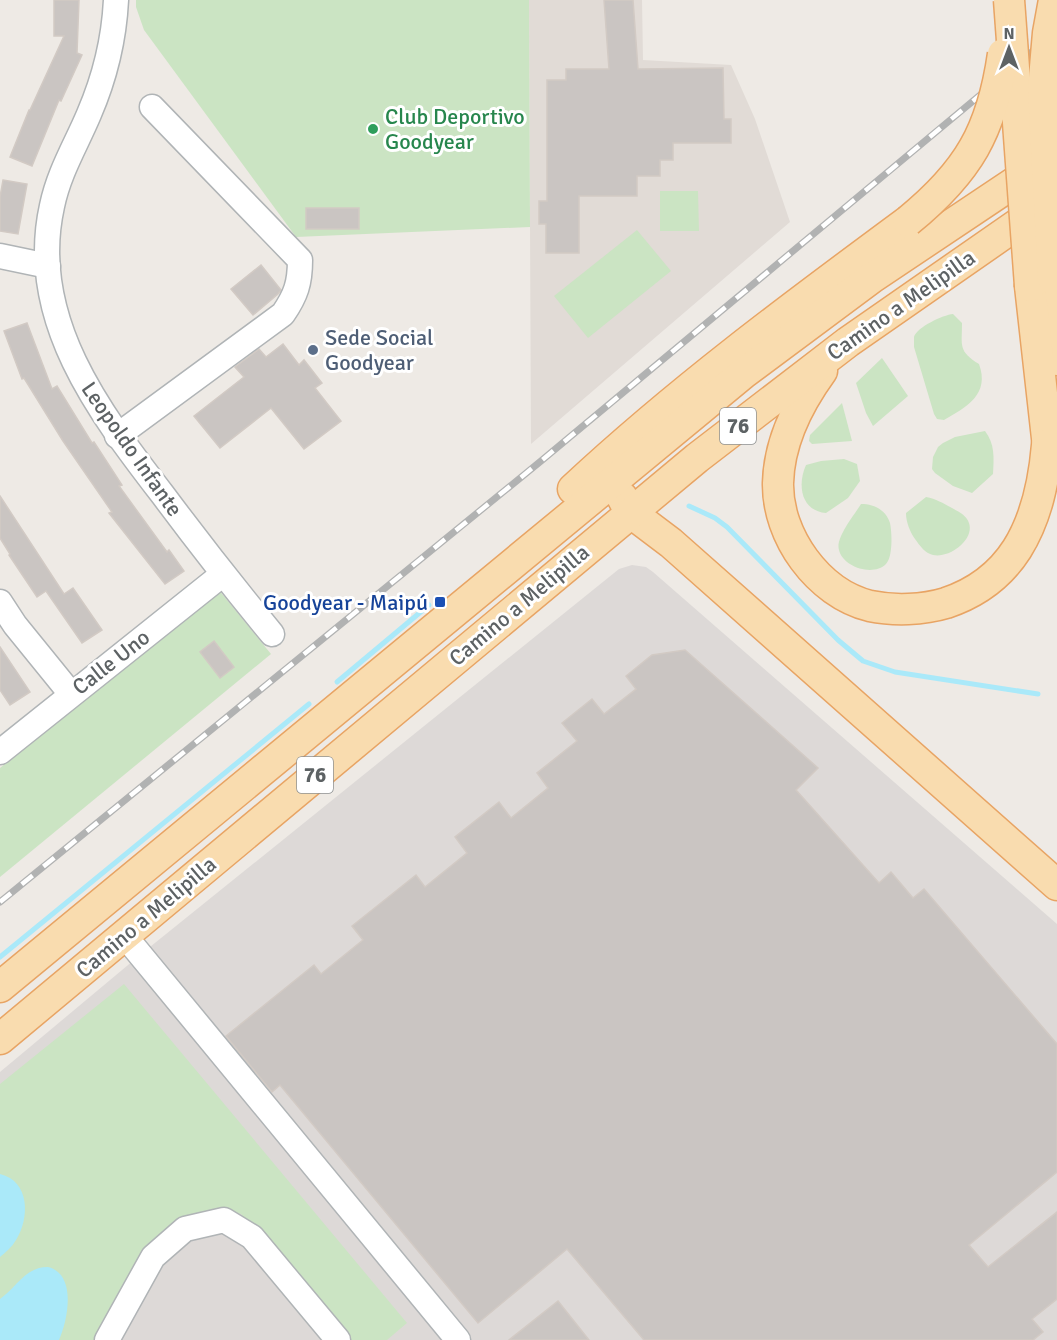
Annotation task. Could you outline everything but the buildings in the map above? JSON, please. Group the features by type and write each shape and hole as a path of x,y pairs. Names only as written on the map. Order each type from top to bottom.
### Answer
{"main road":[{"path":"493,579 523,539 621,444 770,323 908,220 954,179 970,157 993,102 999,80 1009,0"},
{"path":"1009,0 1057,362"},
{"path":"848,342 822,372 800,403 786,437 780,461 778,484 783,518 795,546 819,577 847,597 880,607 924,608 961,597 981,586 1006,563 1025,535 1042,485 1047,445 1043,90 1048,33 1054,0"},
{"name":"Camino a Melipilla","path":"0,987 744,373 829,309 1057,154"},
{"name":"Camino a Melipilla","path":"0,1039 630,512 848,342 1057,197"},
{"path":"1047,445 1057,503"},
{"path":"624,471 620,484 621,493 630,512 671,543 1057,885"}],"street":[{"name":"Leopoldo Infante","path":"116,0 112,46 99,90 63,170 48,227 48,267 54,310 64,342 88,390 117,436 272,634"},
{"path":"117,436 283,314 295,295 300,274 300,260 152,107"},
{"path":"0,256 48,267"},
{"name":"Calle Uno","path":"0,752 223,574"},
{"path":"0,602 15,625 71,694"},
{"path":"124,935 458,1340"},
{"path":"107,1340 153,1257 185,1229 224,1220 252,1237 338,1340"}],"shaded area":[{"path":"529,0 642,0 643,60 731,65 755,119 790,222 531,444"},
{"path":"632,565 646,567 653,572 1057,924 1057,1340 0,1340 0,1072 140,955 619,569"}],"green space":[{"name":"Club Deportivo Goodyear","path":"136,0 529,0 530,227 296,237 144,30 136,7"},
{"path":"660,191 698,191 699,231 660,231"},
{"path":"637,230 671,271 588,338 554,296"},
{"path":"953,314 962,323 964,351 979,364 982,374 979,391 974,398 961,410 944,420 937,419 934,414 914,347 914,337 920,329 931,322"},
{"path":"882,358 908,396 873,426 856,383"},
{"path":"842,403 852,441 812,444 809,441 810,435"},
{"path":"985,431 992,446 993,474 972,493 953,486 935,473 932,469 933,457 938,447 955,437"},
{"path":"844,459 857,464 860,481 848,498 826,513 811,507 803,496 802,488 806,465"},
{"path":"926,497 960,512 970,526 966,539 947,554 928,553 911,533 906,513"},
{"path":"861,504 879,509 890,523 890,556 886,564 874,570 852,565 846,561 839,550 840,539"},
{"path":"218,589 271,654 0,877 0,768"},
{"path":"124,984 407,1323 387,1340 348,1340 241,1214 212,1209 183,1223 96,1340 0,1340 0,1084"}],"water":[{"path":"0,1174 17,1184 22,1192 25,1211 21,1231 11,1247 0,1257"},
{"path":"48,1267 57,1271 67,1288 67,1310 59,1340 0,1340 0,1299 33,1270"}],"waterway":[{"path":"689,506 715,518 727,527 838,640 863,661 895,672 1038,694"},
{"path":"337,682 429,605"},
{"path":"0,957 309,704"}],"railway":[{"path":"0,902 541,461 1057,31"}],"place":[{"name":"Club Deportivo Goodyear","path":"373,129"},
{"name":"Sede Social Goodyear","path":"313,350"},
{"name":"Goodyear - Maipú","path":"440,602"}]}
